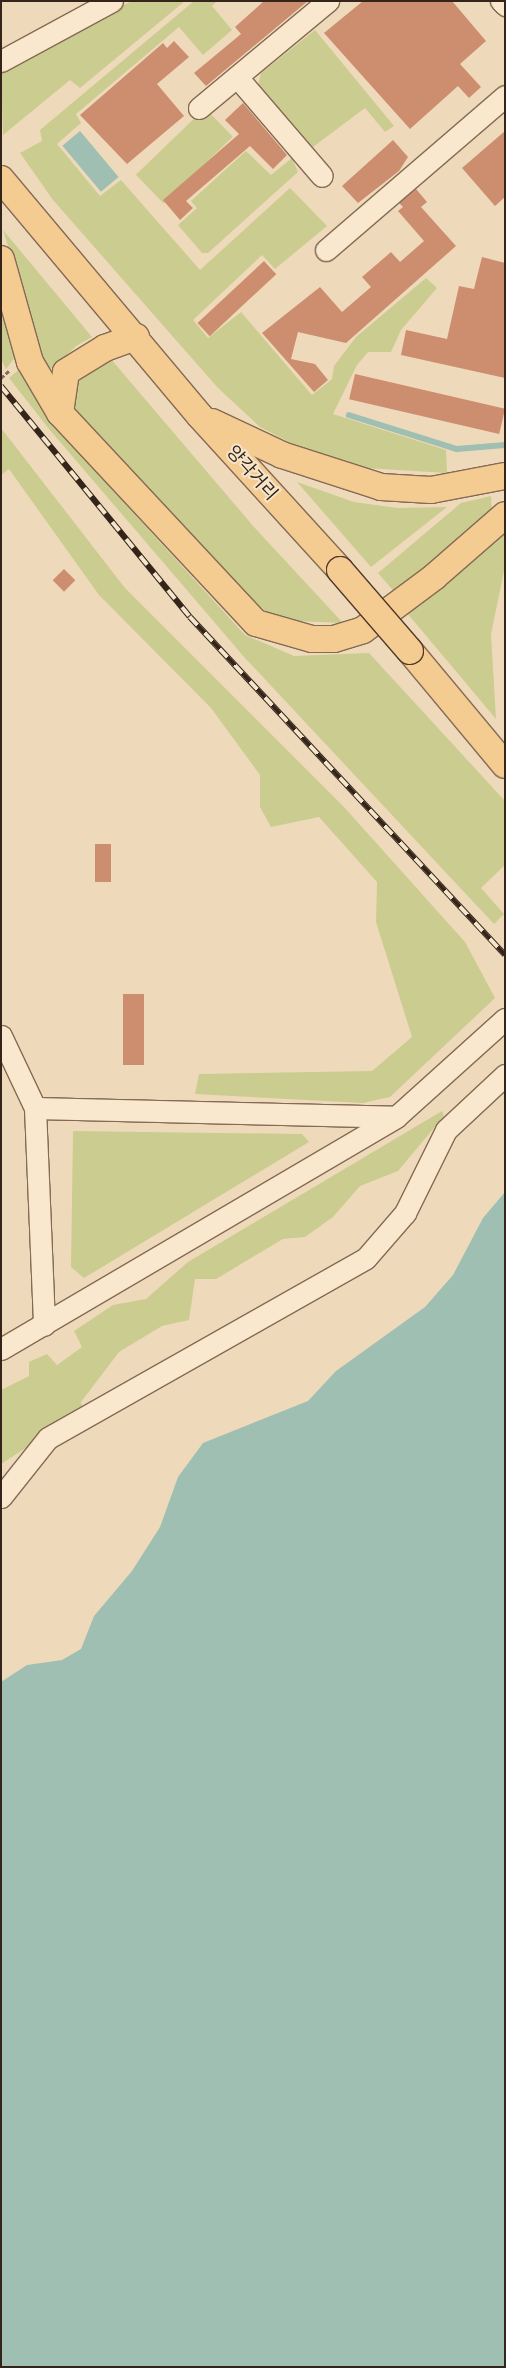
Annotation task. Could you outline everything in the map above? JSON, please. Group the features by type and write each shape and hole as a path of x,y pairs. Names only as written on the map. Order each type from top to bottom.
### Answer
{"main road":[{"name":"양각거리","path":"1,179 136,337 200,416 340,570 505,765"},
{"path":"1,258 30,362 60,413 232,601 256,623 282,634 334,639 363,630 434,577 505,515"},
{"path":"60,413 66,372 105,348 136,337"},
{"path":"200,416 282,455 381,487 431,490 505,476"}],"street":[{"path":"1,61 112,1"},
{"path":"200,108 328,1"},
{"path":"501,1 505,6"},
{"path":"237,77 322,176"},
{"path":"326,250 505,96"},
{"path":"1,1349 44,1326 396,1117 505,1019"},
{"path":"1,1036 35,1108 44,1326"},
{"path":"1,1497 48,1438 366,1258 405,1213 446,1130 505,1075"},
{"path":"35,1108 396,1117"}],"green space":[{"path":"132,1 185,1 80,88 70,80 3,135 1,66"},
{"path":"194,1 217,1 212,6 232,30 203,55 179,27 76,114 81,123 57,144 100,196 121,180 200,270 290,188 327,226 275,269 262,255 193,320 208,338 241,312 312,395 332,379 334,366 356,337 426,278 437,288 401,330 391,352 368,352 357,365 333,414 446,450 447,473 365,468 299,447 260,427 218,388 53,200 20,153 42,141 40,130"},
{"path":"315,30 394,126 385,132 365,108 309,150 258,86 261,73"},
{"path":"205,108 233,137 164,203 136,175"},
{"path":"246,151 271,175 292,158 298,172 208,253 202,253 178,225 197,208 191,201"},
{"path":"3,230 92,337 76,346 53,369 45,365"},
{"path":"1,304 16,356 6,369 1,359"},
{"path":"110,358 254,527 343,623 296,621 269,613 248,599 79,414 73,406 77,383 85,373"},
{"path":"23,366 50,418 72,446 245,635 294,656 369,653 505,801 505,865 481,888 504,914 494,924 245,658 49,429 9,378"},
{"path":"1,428 125,588 344,807 465,942 495,998 390,1097 363,1103 195,1094 199,1074 372,1071 412,1037 376,922 377,882 319,817 271,827 260,807 260,775 211,708 99,595 9,469 1,475"},
{"path":"297,482 354,502 397,508 447,507 371,567"},
{"path":"491,496 492,511 397,595 378,573 461,503"},
{"path":"505,533 505,566 491,634 496,719 407,613"},
{"path":"442,1111 444,1116 398,1171 360,1186 333,1217 305,1237 283,1239 216,1279 195,1279 189,1320 162,1326 119,1352 81,1402 83,1411 1,1464 1,1390 29,1376 29,1362 47,1354 57,1365 82,1347 74,1331 113,1305 146,1299 188,1262"},
{"path":"73,1131 302,1134 309,1142 84,1278 71,1267"}],"shaded area":[{"path":"80,131 119,177 101,192 62,146"},
{"path":"505,1192 505,2367 1,2367 1,1682 27,1665 62,1660 81,1649 94,1616 132,1571 160,1527 178,1477 203,1443 308,1401 336,1371 425,1307 453,1275 483,1218"}],"building":[{"path":"264,1 308,1 206,86 194,73 241,34 235,27"},
{"path":"363,1 452,1 486,41 460,64 481,87 469,98 458,86 410,129 324,33"},
{"path":"174,41 189,57 157,84 184,116 127,164 80,115 163,43 167,48"},
{"path":"243,103 287,155 273,169 250,146 186,201 193,208 180,220 163,200 239,134 225,120"},
{"path":"505,131 505,197 495,206 462,168"},
{"path":"393,140 408,157 399,171 358,203 342,186"},
{"path":"416,189 427,202 421,207 456,246 346,343 298,332 291,359 315,364 328,380 314,392 262,333 320,287 342,312 371,287 362,277 391,252 400,262 424,241 398,211 403,207 399,203"},
{"path":"482,257 505,263 505,378 401,355 406,330 447,339 459,286 474,289"},
{"path":"264,261 276,274 210,336 197,323"},
{"path":"355,374 505,409 499,434 349,399"},
{"path":"64,569 75,580 64,592 53,580"},
{"path":"95,844 111,844 111,882 95,882"},
{"path":"123,994 144,994 144,1065 123,1065"}],"waterway":[{"path":"349,415 457,449 505,445"}],"railway":[{"path":"1,386 190,617 505,955"}]}
